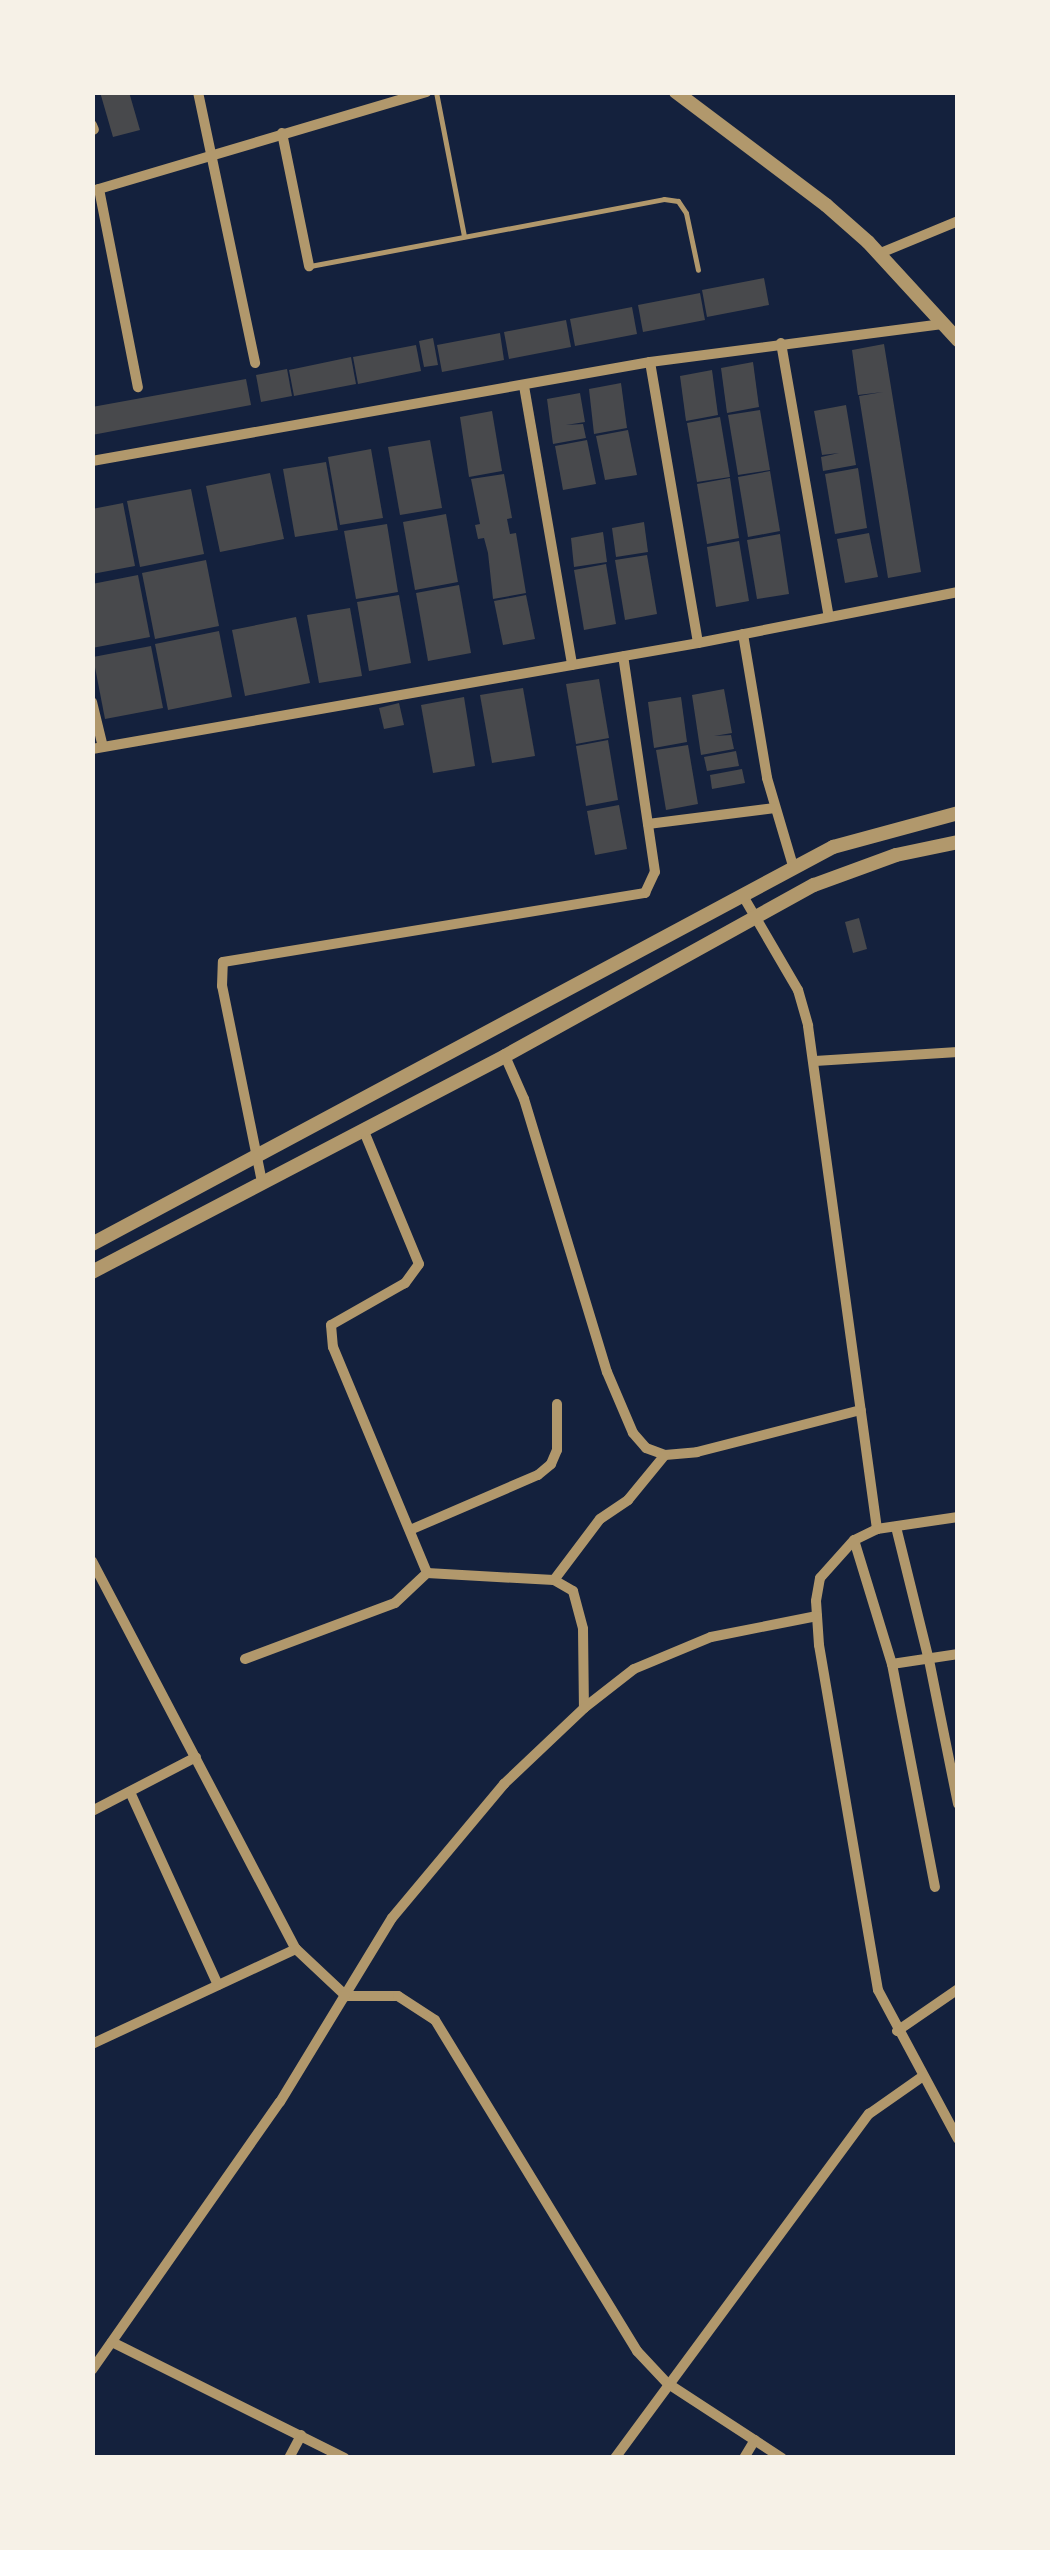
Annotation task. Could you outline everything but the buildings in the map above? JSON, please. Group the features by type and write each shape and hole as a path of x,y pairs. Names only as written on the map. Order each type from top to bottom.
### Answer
{"street":[{"path":"198,92 214,153 255,362"},
{"path":"138,388 96,190 427,92"},
{"path":"676,92 826,206 878,254 958,340"},
{"path":"282,133 309,266"},
{"path":"878,254 958,221"},
{"path":"92,460 650,362 943,324"},
{"path":"781,343 828,617"},
{"path":"650,362 698,643"},
{"path":"524,386 572,665"},
{"path":"92,702 98,748 698,643 958,592"},
{"path":"744,634 758,735 794,869"},
{"path":"262,1182 222,986 223,962 645,892 656,872 623,656"},
{"path":"648,824 775,808"},
{"path":"92,1244 846,843 958,813"},
{"path":"92,1272 506,1056 846,870 958,842"},
{"path":"743,896 798,990 816,1062 877,1529"},
{"path":"816,1062 958,1052"},
{"path":"506,1056 524,1098 607,1372 633,1432 646,1448 665,1455 697,1452 861,1410"},
{"path":"364,1129 419,1264 406,1283 331,1325 329,1336 427,1573"},
{"path":"410,1530 538,1475 551,1464 556,1450 557,1404"},
{"path":"554,1580 600,1518 628,1500 665,1455"},
{"path":"958,1517 877,1529 854,1540 820,1578 817,1616 867,1947 878,1990 958,2139"},
{"path":"896,1528 929,1660 958,1804"},
{"path":"854,1540 892,1664 935,1887"},
{"path":"92,1561 296,1949 346,1996 398,1996 434,2020 613,2318 667,2383 782,2458"},
{"path":"244,1658 396,1603 427,1573 554,1580 573,1592 580,1607 584,1708"},
{"path":"93,2367 280,2102 392,1918 504,1784 584,1708 634,1669 671,1652 763,1624 817,1616"},
{"path":"892,1664 958,1654"},
{"path":"92,1811 196,1756"},
{"path":"130,1792 218,1986"},
{"path":"92,2044 296,1949"},
{"path":"897,2031 958,1989"},
{"path":"615,2458 869,2114 922,2076"},
{"path":"112,2342 346,2458"},
{"path":"289,2458 301,2435"},
{"path":"744,2458 755,2440"}],"lane":[{"path":"436,92 464,236"},
{"path":"309,266 664,199 678,201 686,213 698,270"}]}
